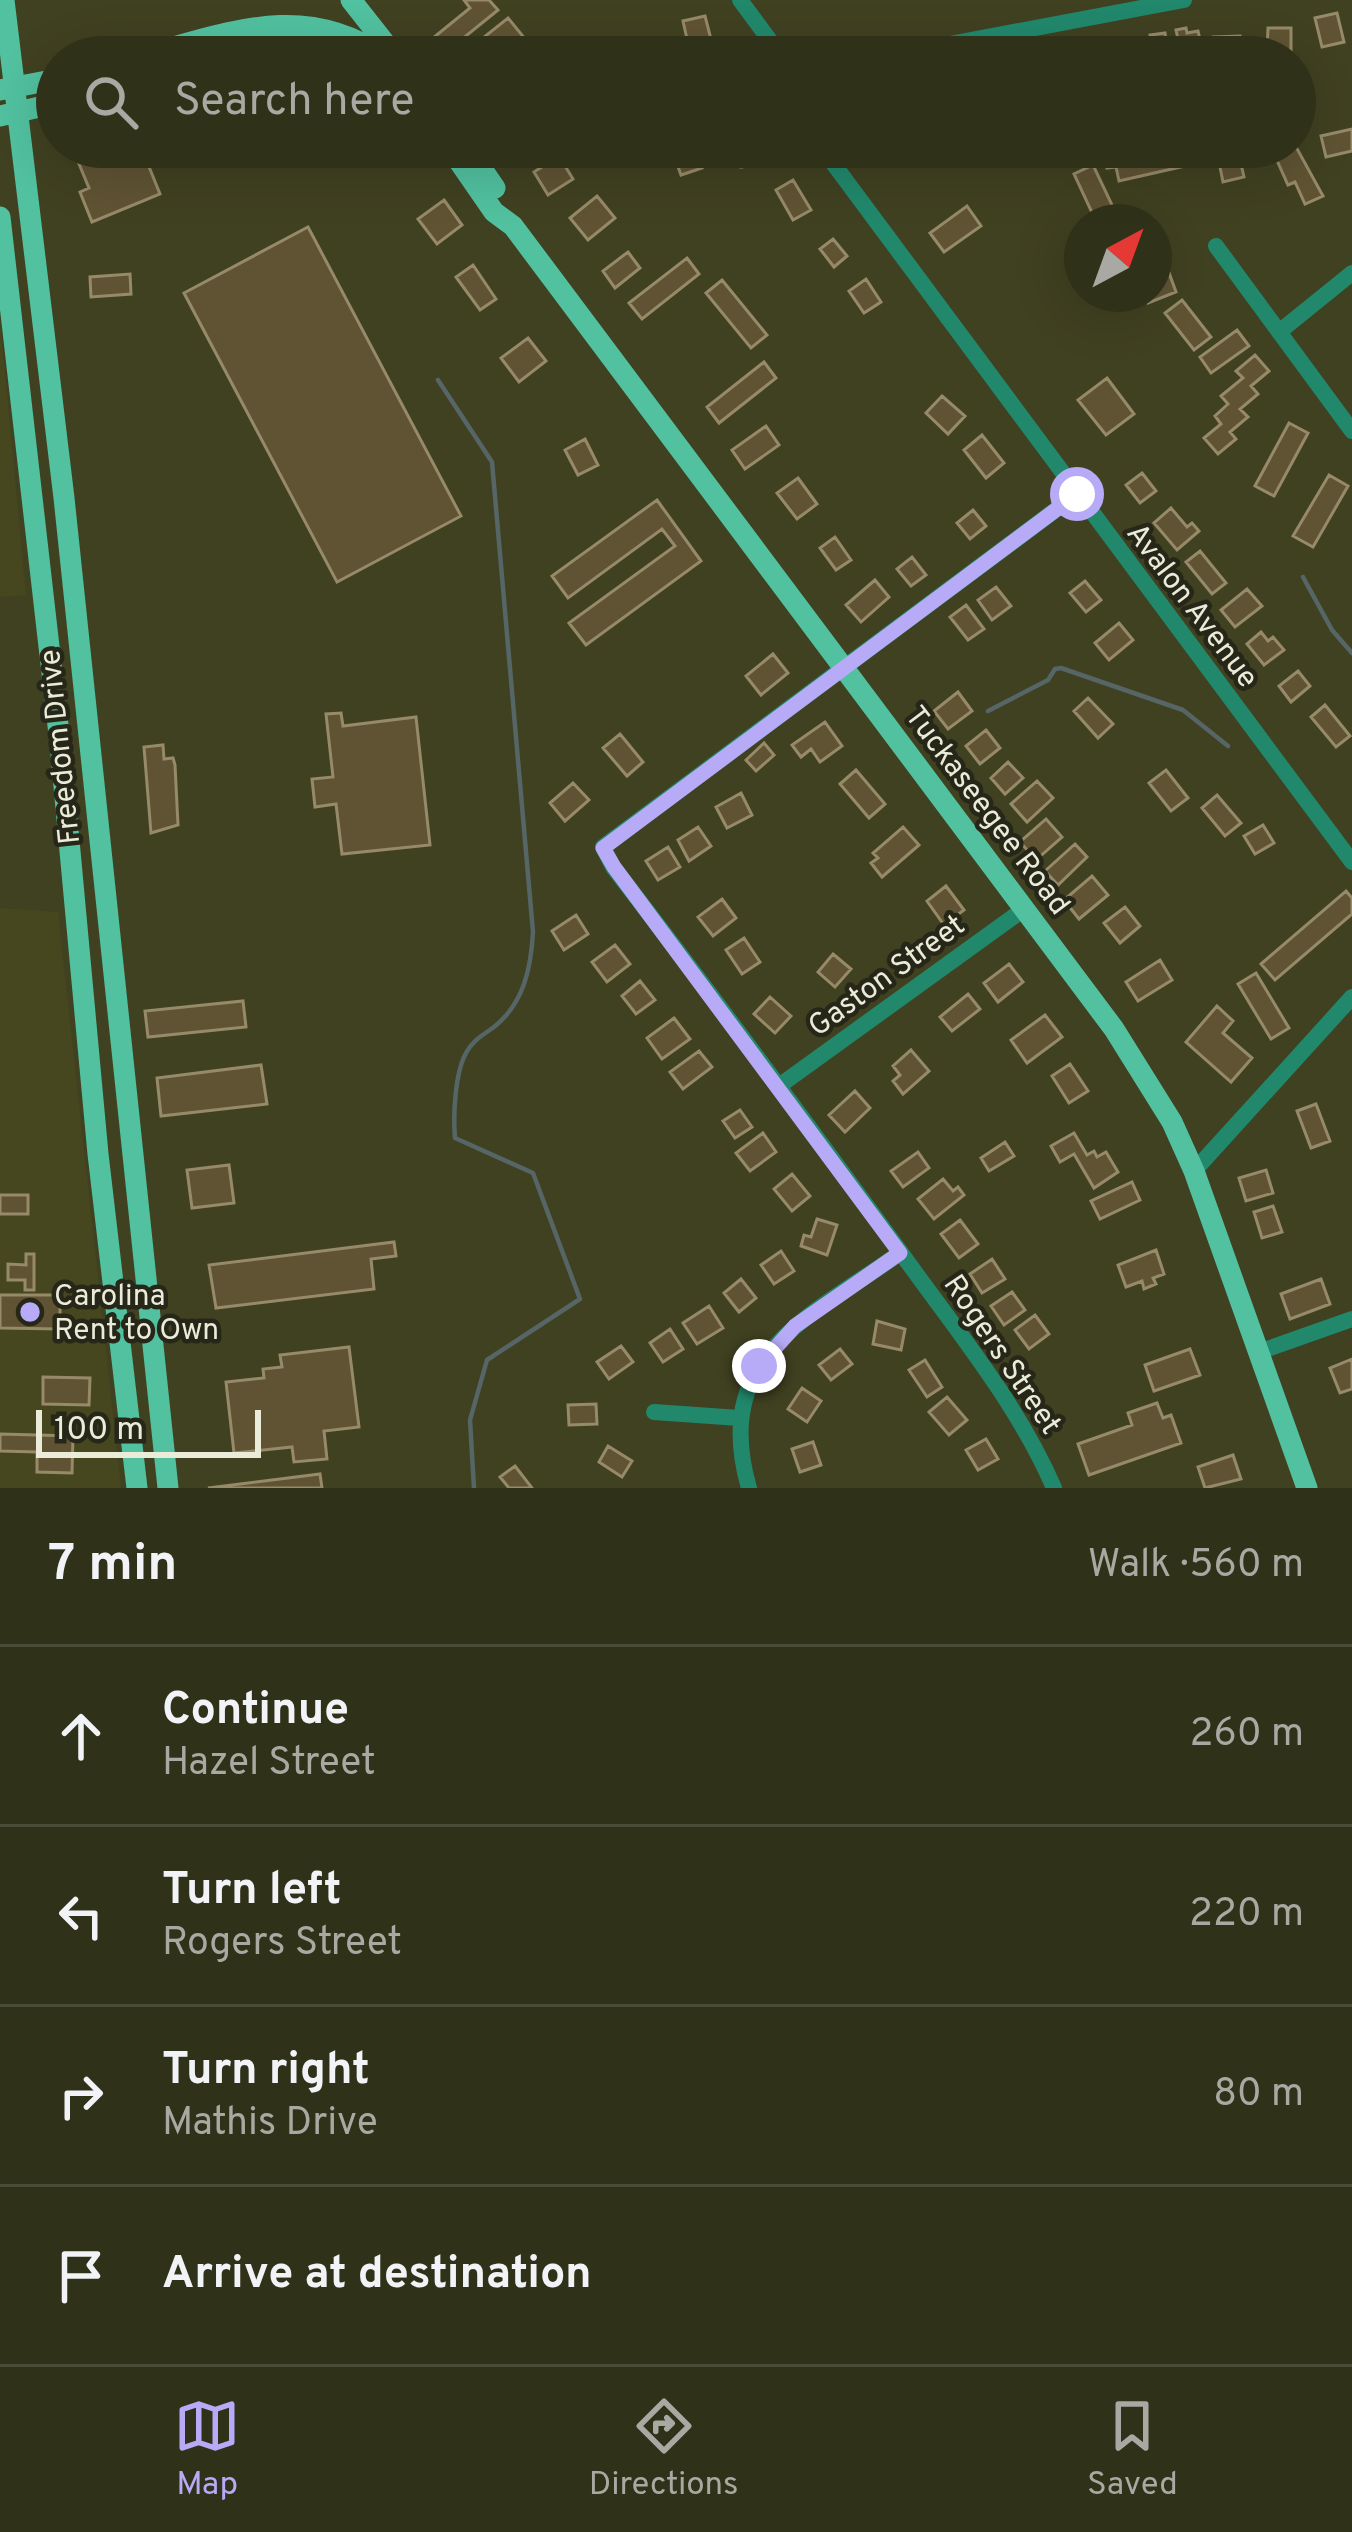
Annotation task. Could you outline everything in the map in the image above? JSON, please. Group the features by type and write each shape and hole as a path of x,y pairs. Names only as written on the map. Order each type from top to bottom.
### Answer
{"main road":[{"name":"Freedom Drive","path":"4,0 10,114 64,498 168,1488"},
{"path":"272,21 295,0"},
{"path":"351,0 379,36"},
{"path":"301,36 318,14"},
{"path":"217,36 318,14 354,36"},
{"name":"Tuckaseegee Road","path":"463,168 494,212 514,226"},
{"name":"Tuckaseegee Road","path":"481,168 507,206 514,226 1146,1077 1194,1171 1307,1488"},
{"name":"Freedom Drive","path":"0,218 61,743 98,1154 137,1488"},
{"path":"24,431 44,437 52,475 64,498"},
{"path":"81,972 111,970"}],"street":[{"path":"740,0 767,36"},
{"path":"993,36 1184,0"},
{"name":"Avalon Avenue","path":"836,168 1352,862"},
{"path":"1216,246 1352,430"},
{"path":"1279,332 1352,273"},
{"path":"844,668 1077,494"},
{"name":"Rogers Street","path":"844,668 603,848 1029,1436 1054,1488"},
{"name":"Gaston Street","path":"779,1086 1024,909"},
{"path":"1194,1171 1352,997"},
{"path":"749,1488 740,1455 739,1418 743,1397 759,1366 785,1335 900,1253"},
{"path":"1259,1352 1352,1319"},
{"path":"654,1412 739,1418"}],"shaded area":[{"path":"0,320 26,595 0,597"},
{"path":"0,908 58,912 121,1488 0,1488"}],"building":[{"path":"464,0 489,0 498,10 466,36 435,36 470,8"},
{"path":"1337,13 1344,42 1322,47 1315,18"},
{"path":"705,16 710,36 686,36 683,21"},
{"path":"508,18 523,36 485,36"},
{"path":"1268,28 1291,28 1291,36 1268,36"},
{"path":"1176,30 1198,31 1199,36 1177,36"},
{"path":"1352,129 1352,151 1326,157 1321,136"},
{"path":"81,168 149,168 160,194 92,222 80,192 89,188"},
{"path":"566,168 573,179 548,195 534,172"},
{"path":"1094,168 1112,204 1088,204 1074,174"},
{"path":"1116,168 1176,168 1119,181"},
{"path":"1220,168 1242,168 1244,177 1223,182"},
{"path":"1280,168 1308,168 1323,196 1305,204 1295,182 1288,185"},
{"path":"793,180 811,210 793,220 776,190"},
{"path":"597,196 615,218 588,240 570,218"},
{"path":"444,200 462,225 437,244 418,219"},
{"path":"967,206 981,226 944,252 930,233"},
{"path":"308,227 461,516 337,582 184,293"},
{"path":"833,239 847,256 834,267 820,249"},
{"path":"628,252 640,268 615,288 603,271"},
{"path":"687,258 699,274 642,319 629,303"},
{"path":"473,265 496,299 480,310 456,277"},
{"path":"130,274 131,294 91,297 90,277"},
{"path":"866,279 881,302 864,313 849,291"},
{"path":"722,280 767,335 751,348 706,293"},
{"path":"1182,300 1211,337 1194,350 1165,313"},
{"path":"1237,330 1249,346 1211,373 1200,357"},
{"path":"528,338 546,361 519,382 501,358"},
{"path":"1255,355 1269,371 1251,386 1258,394 1240,409 1248,417 1230,432 1236,439 1218,454 1204,438 1221,424 1215,416 1228,404 1221,396 1243,378 1236,371"},
{"path":"764,362 776,378 719,423 707,407"},
{"path":"1107,378 1134,414 1106,435 1078,400"},
{"path":"942,396 965,416 948,434 926,413"},
{"path":"1289,423 1308,433 1274,496 1255,486"},
{"path":"766,426 779,445 745,469 732,450"},
{"path":"982,435 1004,463 986,478 964,450"},
{"path":"585,439 598,465 578,475 565,450"},
{"path":"1142,473 1156,491 1140,503 1126,485"},
{"path":"1329,475 1348,486 1313,547 1293,536"},
{"path":"798,478 817,504 797,519 777,493"},
{"path":"657,500 701,561 586,645 569,623 675,546 662,529 568,598 552,576"},
{"path":"1171,508 1187,527 1192,523 1199,531 1177,550 1154,523"},
{"path":"973,510 986,526 970,539 957,523"},
{"path":"835,537 851,560 836,570 820,548"},
{"path":"1200,551 1226,583 1212,594 1186,562"},
{"path":"912,557 926,575 911,586 897,569"},
{"path":"875,580 889,597 861,622 846,605"},
{"path":"1085,581 1101,600 1086,612 1070,593"},
{"path":"996,587 1011,606 992,620 978,600"},
{"path":"1247,589 1262,606 1235,627 1221,610"},
{"path":"966,605 984,629 968,640 950,617"},
{"path":"1119,623 1133,640 1109,660 1095,643"},
{"path":"1261,632 1284,650 1264,665 1247,644"},
{"path":"773,654 788,673 761,695 746,676"},
{"path":"1298,671 1310,686 1291,702 1279,686"},
{"path":"958,692 972,711 948,729 934,711"},
{"path":"1088,698 1113,724 1098,738 1074,711"},
{"path":"1325,705 1350,736 1336,747 1311,717"},
{"path":"341,713 343,726 416,717 430,845 342,854 336,804 315,807 312,779 333,777 326,714"},
{"path":"825,722 842,746 820,762 811,749 801,757 792,745"},
{"path":"986,730 1000,748 980,764 966,746"},
{"path":"620,734 643,762 627,776 603,748"},
{"path":"764,743 774,755 756,771 746,760"},
{"path":"163,745 164,759 173,758 175,765 178,825 151,833 144,747"},
{"path":"1008,762 1023,778 1005,794 991,778"},
{"path":"856,770 885,804 869,818 840,784"},
{"path":"1166,770 1188,798 1171,811 1149,783"},
{"path":"1037,781 1053,798 1027,822 1011,804"},
{"path":"573,783 589,800 565,821 550,803"},
{"path":"741,793 752,815 727,828 716,807"},
{"path":"1217,795 1241,823 1225,836 1202,808"},
{"path":"1046,819 1062,837 1036,860 1020,842"},
{"path":"1263,825 1274,843 1255,854 1244,836"},
{"path":"698,827 711,846 689,861 678,840"},
{"path":"903,827 919,845 882,877 871,863 878,858 873,853"},
{"path":"1075,844 1087,857 1058,885 1045,871"},
{"path":"668,847 680,867 658,880 646,861"},
{"path":"1092,876 1108,895 1079,919 1064,900"},
{"path":"946,886 964,910 944,925 927,901"},
{"path":"1346,891 1352,898 1352,914 1275,980 1261,964"},
{"path":"722,899 736,918 713,936 698,917"},
{"path":"1125,907 1140,926 1120,943 1104,923"},
{"path":"576,915 588,934 564,950 552,931"},
{"path":"744,938 760,962 742,974 726,950"},
{"path":"615,945 630,964 607,982 592,962"},
{"path":"833,954 851,969 835,987 818,972"},
{"path":"1160,960 1172,980 1138,1001 1126,982"},
{"path":"1009,964 1023,982 998,1002 984,983"},
{"path":"1256,973 1289,1028 1271,1039 1238,984"},
{"path":"640,981 655,1000 636,1014 622,996"},
{"path":"968,994 980,1009 952,1031 940,1017"},
{"path":"770,997 791,1016 775,1033 754,1014"},
{"path":"243,1001 246,1027 148,1037 145,1011"},
{"path":"1217,1006 1233,1021 1223,1033 1252,1058 1231,1082 1186,1042"},
{"path":"1045,1015 1062,1037 1027,1063 1011,1040"},
{"path":"674,1018 690,1039 662,1059 647,1038"},
{"path":"911,1050 929,1071 903,1094 893,1081 900,1075 893,1066"},
{"path":"699,1051 712,1067 683,1089 670,1072"},
{"path":"1070,1064 1088,1091 1069,1103 1052,1076"},
{"path":"261,1065 267,1104 161,1116 157,1078"},
{"path":"855,1091 870,1108 845,1132 829,1115"},
{"path":"1316,1104 1330,1141 1311,1148 1297,1111"},
{"path":"740,1110 752,1127 735,1138 723,1121"},
{"path":"763,1133 776,1152 750,1171 736,1153"},
{"path":"1074,1133 1087,1155 1106,1152 1118,1172 1094,1188 1074,1154 1060,1162 1051,1146"},
{"path":"1005,1142 1014,1156 989,1171 981,1158"},
{"path":"918,1152 929,1168 903,1187 891,1171"},
{"path":"229,1165 234,1203 192,1208 187,1170"},
{"path":"1266,1170 1273,1193 1246,1201 1239,1178"},
{"path":"792,1174 810,1196 792,1211 774,1189"},
{"path":"943,1179 964,1195 934,1219 918,1199"},
{"path":"1132,1182 1140,1200 1100,1219 1091,1201"},
{"path":"0,1195 28,1195 28,1214 0,1214"},
{"path":"1273,1206 1282,1232 1262,1238 1254,1212"},
{"path":"817,1219 837,1225 827,1255 801,1246 804,1235 811,1237"},
{"path":"960,1220 978,1244 959,1258 941,1234"},
{"path":"394,1242 396,1256 371,1259 374,1289 216,1308 209,1265"},
{"path":"1156,1250 1164,1274 1153,1278 1156,1284 1144,1289 1142,1281 1126,1287 1118,1265"},
{"path":"781,1251 794,1271 774,1284 761,1265"},
{"path":"26,1254 34,1254 34,1290 25,1290 25,1280 8,1280 8,1264 26,1265"},
{"path":"992,1259 1005,1279 982,1293 970,1274"},
{"path":"741,1279 756,1298 739,1312 724,1293"},
{"path":"1321,1279 1330,1304 1290,1319 1281,1294"},
{"path":"1012,1292 1025,1310 1004,1325 991,1306"},
{"name":"Carolina Rent to Own","path":"0,1295 60,1295 60,1329 0,1328"},
{"path":"709,1306 723,1328 697,1344 683,1323"},
{"path":"1035,1315 1049,1334 1029,1349 1015,1330"},
{"path":"877,1321 905,1329 901,1350 873,1344"},
{"path":"670,1329 683,1349 663,1362 650,1343"},
{"path":"621,1346 633,1362 609,1379 597,1362"},
{"path":"349,1347 359,1427 324,1431 327,1459 294,1462 292,1447 234,1453 226,1382 264,1378 263,1369 282,1367 280,1355"},
{"path":"840,1349 852,1364 831,1380 819,1365"},
{"path":"1190,1349 1200,1375 1154,1391 1145,1365"},
{"path":"1352,1359 1352,1389 1340,1393 1330,1368"},
{"path":"925,1360 942,1387 927,1397 909,1370"},
{"path":"43,1377 90,1378 89,1405 43,1404"},
{"path":"802,1388 821,1401 807,1422 788,1409"},
{"path":"947,1397 967,1420 949,1435 929,1412"},
{"path":"1157,1403 1163,1418 1171,1415 1181,1443 1089,1475 1078,1444 1132,1425 1128,1413"},
{"path":"596,1404 597,1424 569,1425 568,1405"},
{"path":"0,1434 73,1436 72,1473 37,1472 37,1452 0,1451"},
{"path":"986,1439 998,1459 978,1470 966,1450"},
{"path":"813,1442 821,1465 800,1472 792,1449"},
{"path":"608,1446 632,1461 622,1477 599,1462"},
{"path":"1233,1455 1241,1479 1205,1488 1198,1467"},
{"path":"515,1466 532,1488 509,1488 500,1477"},
{"path":"320,1474 322,1488 208,1488"}],"waterway":[{"path":"438,380 492,462 533,932 528,972 519,996 462,1061 455,1138 533,1173 580,1299 487,1360 470,1420 474,1488"},
{"path":"1303,577 1332,630 1352,653"},
{"path":"988,711 1048,680 1061,668 1183,710 1228,746"}],"place":[{"name":"Carolina Rent to Own","path":"30,1312"}],"route":[{"path":"759,1366 795,1326 900,1253 603,848 1077,494"}]}
